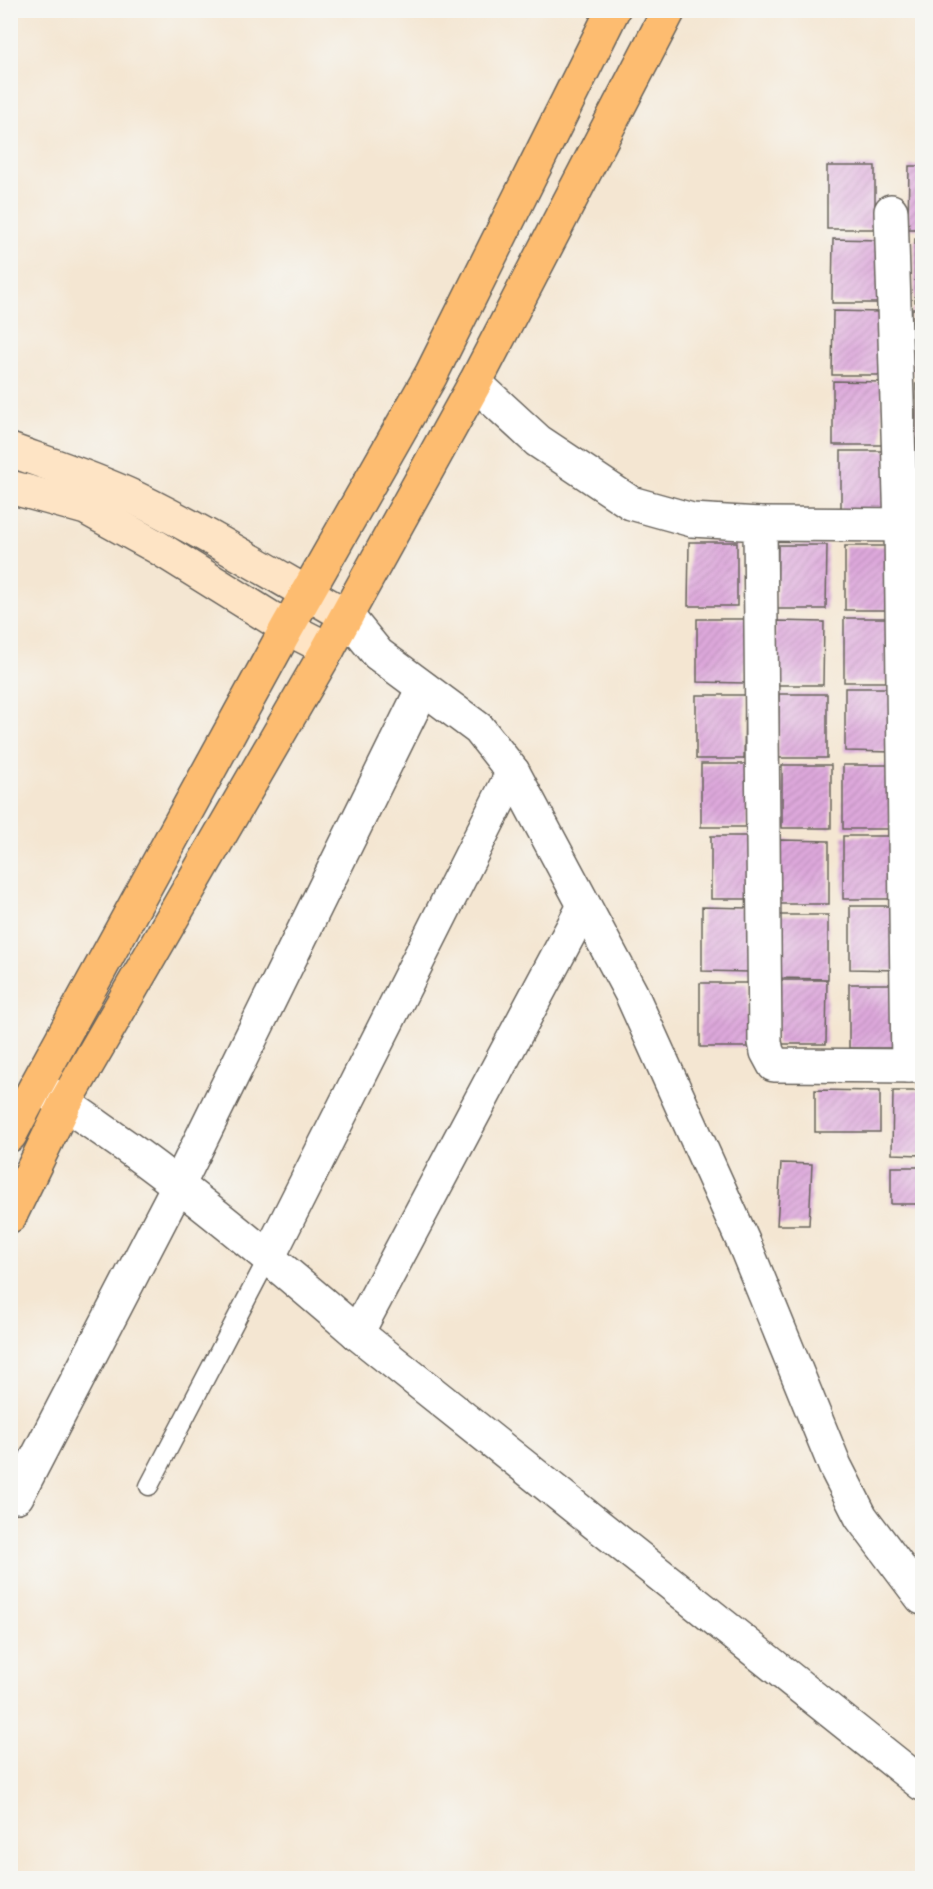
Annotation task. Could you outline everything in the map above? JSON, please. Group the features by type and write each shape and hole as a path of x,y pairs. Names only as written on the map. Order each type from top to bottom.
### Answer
{"main road":[{"path":"10,1135 287,628 431,375 613,10"},
{"path":"10,1216 65,1104 347,616 475,383 669,10"},
{"path":"10,450 134,497 347,616"},
{"path":"10,487 86,508 157,547 287,628 328,649"}],"street":[{"path":"760,524 765,1042 767,1052 774,1065 915,1066 912,525 891,211"},
{"path":"475,383 538,441 631,502 692,520 760,524 912,525"},
{"path":"347,616 378,654 479,729 513,772 631,993 746,1248 835,1466 861,1516 922,1598"},
{"path":"328,649 378,654"},
{"path":"17,1496 179,1184 423,688"},
{"path":"269,1256 513,772"},
{"path":"357,1333 584,906"},
{"path":"36,1086 179,1184 269,1256 357,1333 922,1784"}],"lane":[{"path":"149,1486 269,1256"}],"building":[{"path":"827,166 875,166 875,229 827,229"},
{"path":"909,166 922,166 922,229 908,229"},
{"path":"833,239 881,240 881,303 832,303"},
{"path":"915,239 922,239 922,302 915,302"},
{"path":"912,309 922,309 922,372 912,372"},
{"path":"833,311 881,312 881,375 832,375"},
{"path":"833,381 882,382 882,445 833,445"},
{"path":"916,384 922,384 922,448 916,448"},
{"path":"841,451 890,451 889,514 841,514"},
{"path":"911,454 922,454 922,517 911,517"},
{"path":"689,542 737,542 737,606 688,606"},
{"path":"778,545 827,545 826,609 777,609"},
{"path":"845,546 894,546 894,610 845,610"},
{"path":"844,618 893,618 893,682 844,682"},
{"path":"697,619 746,619 745,683 697,682"},
{"path":"775,621 824,622 823,685 775,685"},
{"path":"845,688 894,688 894,752 845,751"},
{"path":"779,694 827,694 827,758 778,758"},
{"path":"696,695 745,695 744,759 696,759"},
{"path":"919,763 922,763 922,826 918,826"},
{"path":"701,764 749,764 749,827 701,827"},
{"path":"782,765 831,765 831,828 782,828"},
{"path":"843,765 891,765 891,829 843,829"},
{"path":"711,836 759,836 759,899 711,899"},
{"path":"843,836 891,836 891,899 843,899"},
{"path":"780,840 829,841 829,904 780,904"},
{"path":"850,906 899,906 899,970 850,969"},
{"path":"702,907 751,908 751,972 702,971"},
{"path":"780,915 828,915 828,979 779,978"},
{"path":"778,980 827,980 826,1044 777,1044"},
{"path":"700,983 748,983 748,1047 700,1047"},
{"path":"849,984 898,984 898,1048 849,1048"},
{"path":"815,1090 880,1091 880,1132 815,1132"},
{"path":"893,1091 922,1091 922,1155 892,1154"},
{"path":"781,1163 812,1164 809,1225 777,1225"},
{"path":"891,1167 922,1167 922,1204 891,1204"}]}
